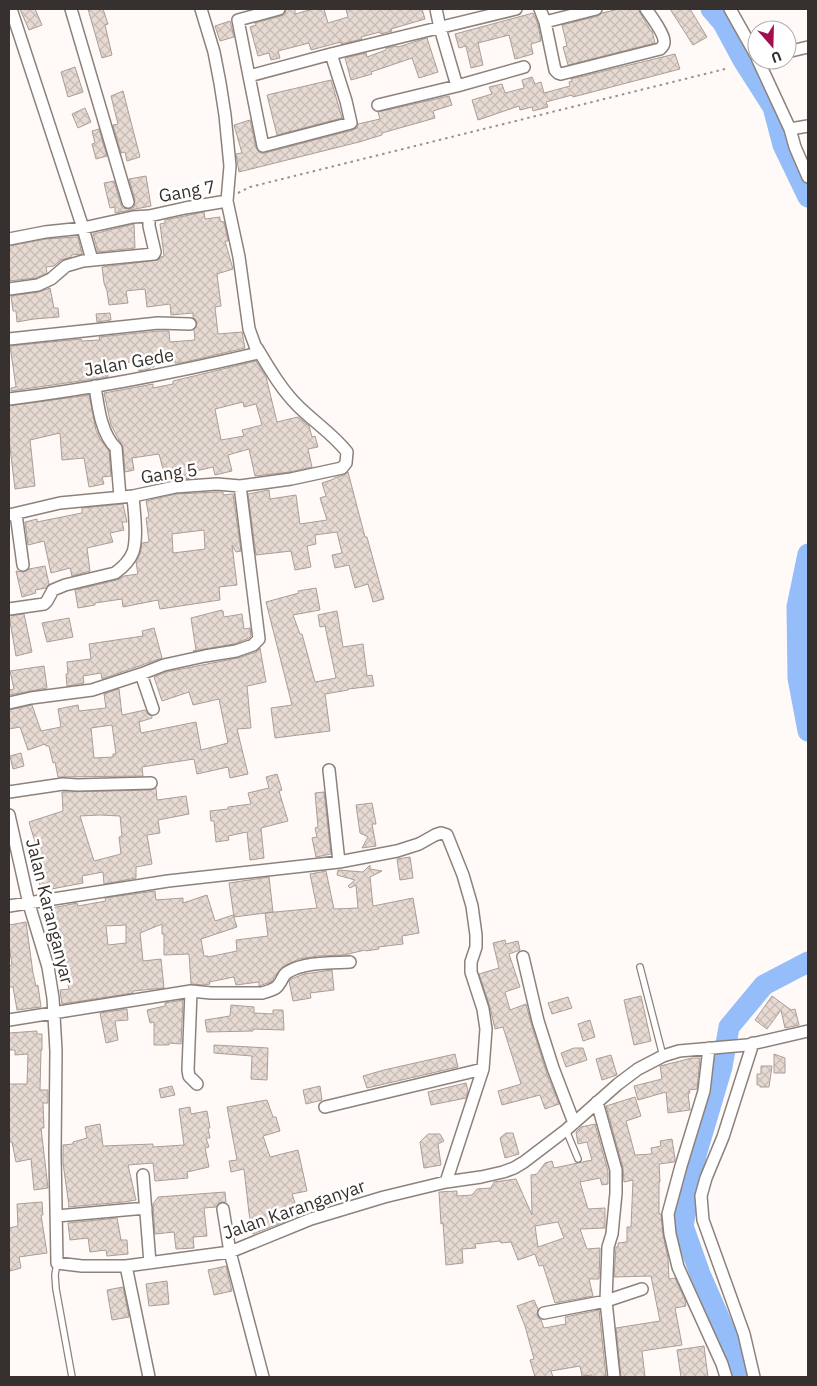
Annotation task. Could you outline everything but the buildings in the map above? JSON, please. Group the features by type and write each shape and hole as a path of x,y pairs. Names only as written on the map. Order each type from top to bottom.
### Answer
{"street":[{"path":"11,9 92,260"},
{"path":"71,9 128,202"},
{"name":"Gang 7","path":"9,289 38,285 51,279 66,266 83,260 155,253 149,226 149,216 227,200 230,166 225,115 214,52 201,9"},
{"path":"279,9 238,20 263,146 351,126 346,101 331,54"},
{"path":"436,9 457,86"},
{"path":"249,76 516,9"},
{"path":"540,9 545,22 555,70 559,74 660,49 663,46 663,37 646,9"},
{"path":"545,22 596,9"},
{"path":"730,9 747,39"},
{"path":"378,106 524,67"},
{"path":"763,70 790,129 795,147 808,177"},
{"path":"790,129 808,126"},
{"path":"227,200 239,257 249,329 255,351"},
{"path":"9,239 45,232 83,228 133,217 149,216"},
{"path":"9,339 158,323 190,324"},
{"name":"Jalan Gede","path":"9,399 180,371 255,351"},
{"name":"Gang 5","path":"12,515 60,503 133,496 175,487 217,484 240,486 268,483 342,468 346,463 347,452 338,441 298,406 255,351"},
{"path":"95,386 100,417 111,443 116,448 120,497"},
{"path":"9,703 31,698 92,690 164,665 236,651 253,645 259,639 240,486"},
{"path":"9,609 44,604 53,590 65,585 116,573 129,559 134,550 133,496"},
{"path":"12,515 23,564"},
{"path":"141,674 153,709"},
{"path":"328,770 339,862"},
{"path":"9,792 63,784 151,783"},
{"name":"Jalan Karanganyar","path":"9,815 14,861 48,968 53,998 56,1051 57,1263 82,1266 126,1266 230,1252 310,1219 384,1196 446,1182 481,1177 514,1168 570,1126 618,1084 638,1069 663,1056 679,1051 750,1044 808,1031"},
{"path":"9,906 168,881 339,862 397,851 418,844 435,835 442,833 447,835 463,875 472,906 475,921 476,947 471,962 471,972 485,1019 486,1029 484,1069 446,1182"},
{"path":"523,957 538,1021 570,1126"},
{"path":"9,1020 191,991 262,993 279,986 284,974 294,968 307,965 350,962"},
{"path":"191,991 188,1070 189,1076 197,1084"},
{"path":"750,1044 723,1137 700,1196 703,1220 744,1334 754,1377"},
{"path":"712,1048 704,1091 668,1214 670,1234 678,1267 722,1364 726,1377"},
{"path":"325,1107 484,1069"},
{"path":"597,1102 616,1170 612,1234 608,1247 606,1301 614,1377"},
{"path":"143,1174 150,1263"},
{"path":"57,1216 146,1208"},
{"path":"223,1209 230,1252 263,1377"},
{"path":"126,1266 149,1377"},
{"path":"544,1313 606,1301 642,1289"}],"lane":[{"path":"640,967 663,1056"},
{"path":"570,1126 578,1159"},
{"path":"57,1263 55,1275 56,1289 72,1377"}],"path":[{"path":"227,200 250,187 725,69"}],"waterway":[{"path":"711,9 723,23 743,60 773,107 783,145 808,197"},
{"path":"808,554 797,607 798,678 808,731"},
{"path":"740,1377 742,1370 700,1274 683,1226 696,1155 722,1067 729,1027 764,985 808,962"}]}
